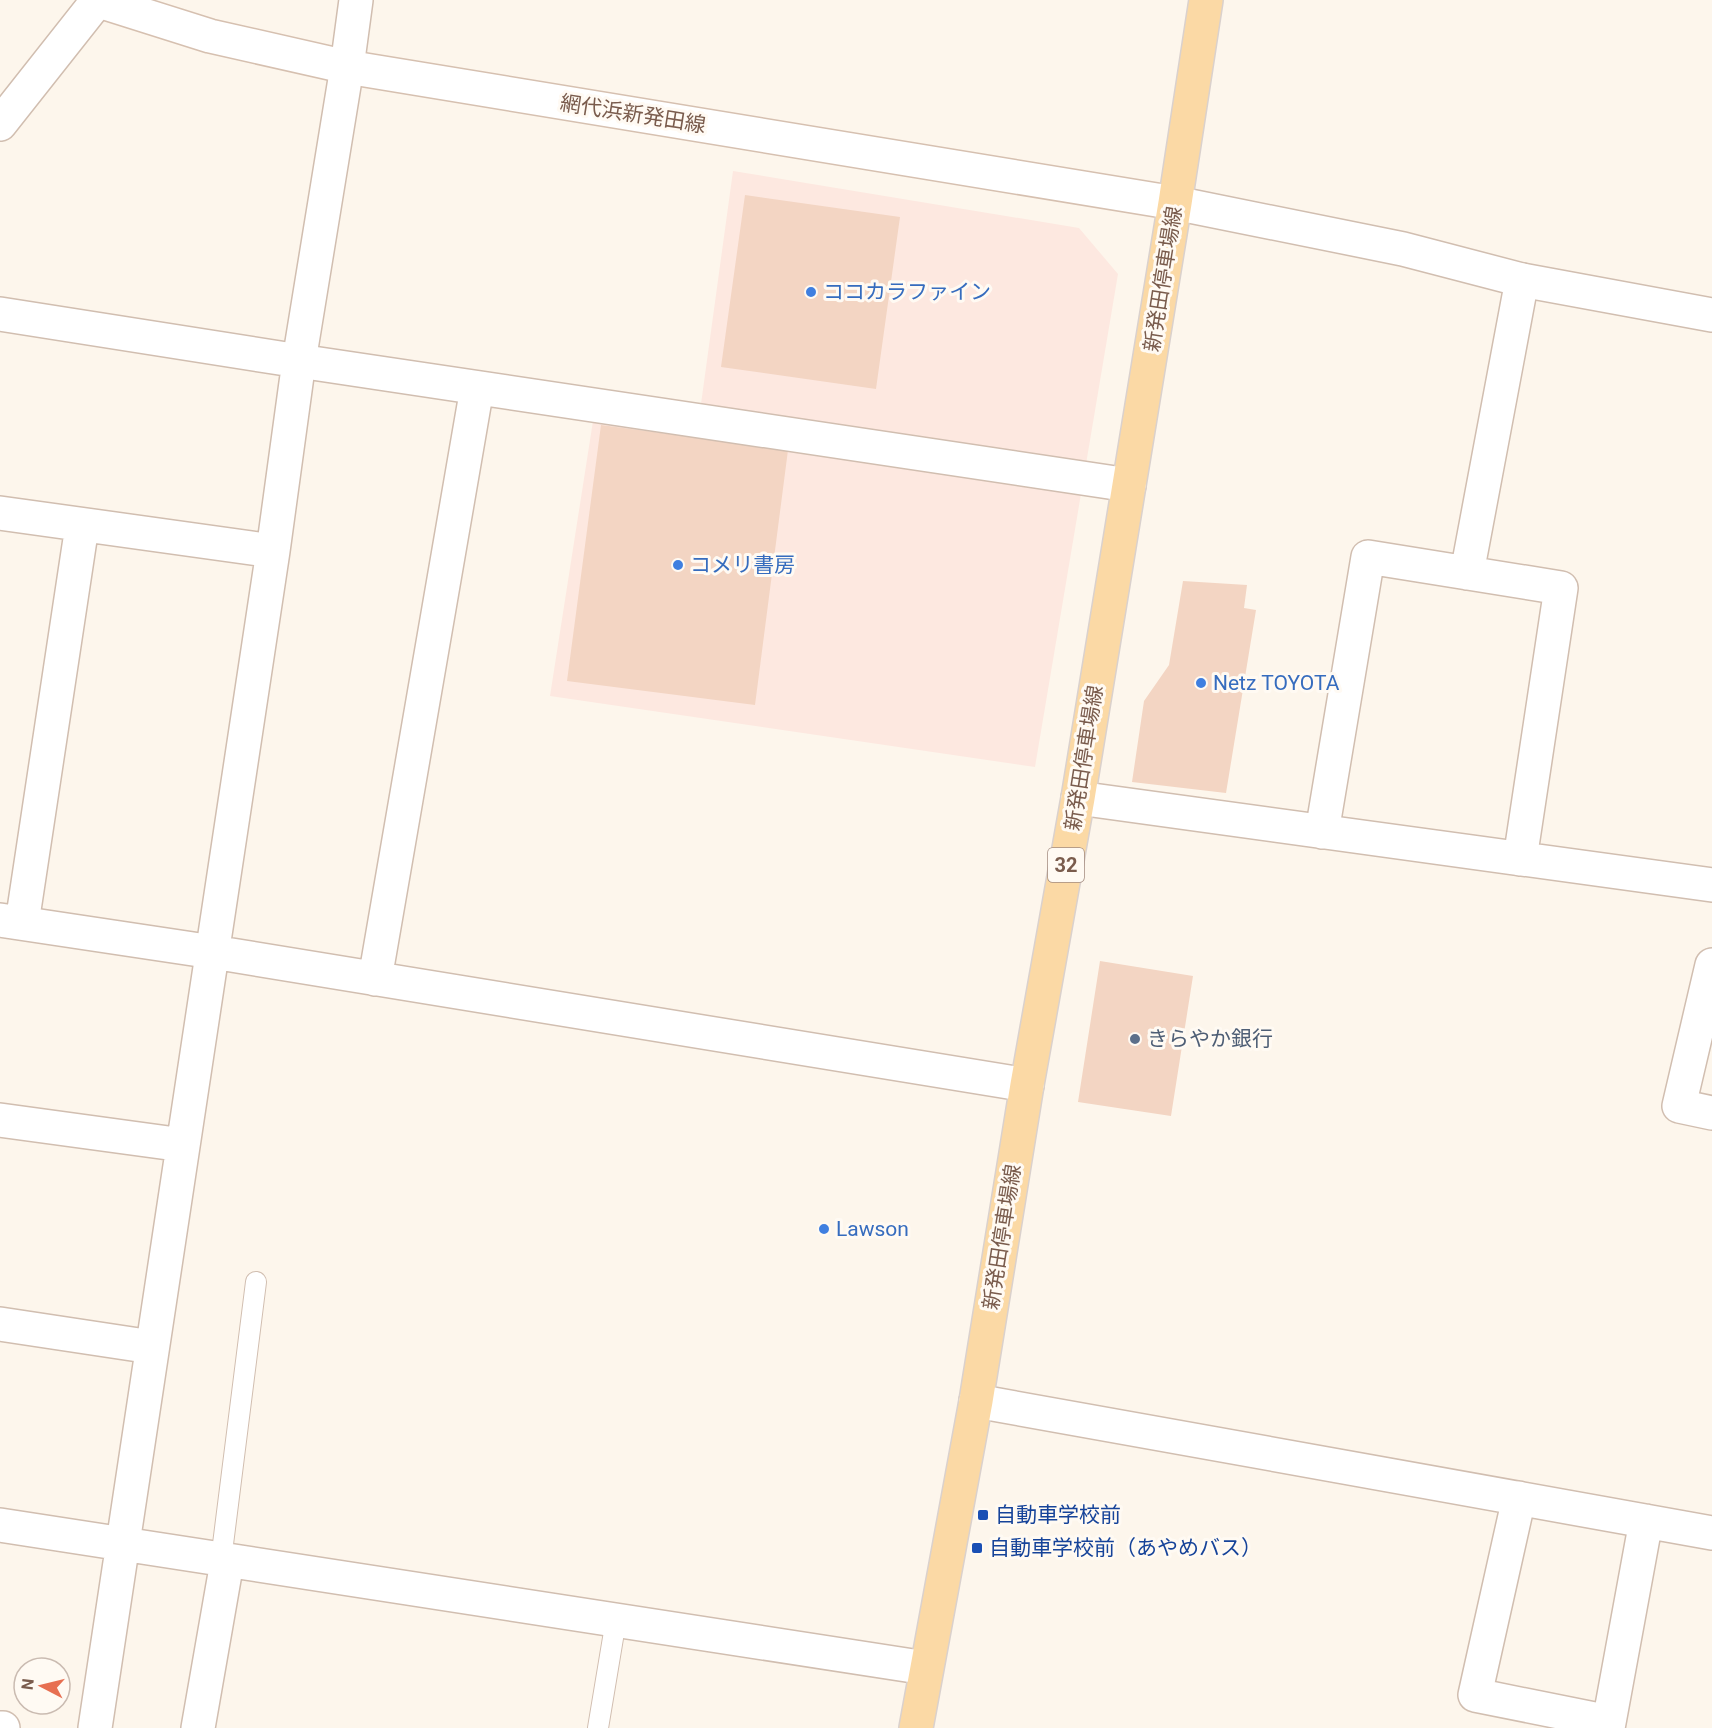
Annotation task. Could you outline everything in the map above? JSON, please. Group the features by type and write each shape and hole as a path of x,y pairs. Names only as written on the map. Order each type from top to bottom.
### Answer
{"main road":[{"name":"新発田停車場線","path":"916,1728 976,1401 1027,1085 1078,798 1206,0"}],"street":[{"path":"0,124 97,0"},
{"name":"網代浜新発田線","path":"97,0 210,36 347,67 1175,203 1403,249 1522,280 1712,315"},
{"path":"95,1728 273,551 298,361 356,0"},
{"path":"1467,573 1522,280"},
{"path":"0,314 298,361 1128,485"},
{"path":"375,979 477,388"},
{"path":"0,513 273,551"},
{"path":"82,525 11,921 1027,1085"},
{"path":"1322,832 1368,557 1561,588 1520,859"},
{"path":"1078,798 1712,885"},
{"path":"1712,966 1679,1106 1712,1113"},
{"path":"0,1120 183,1145"},
{"path":"0,1324 152,1347"},
{"path":"976,1401 1712,1533"},
{"path":"1519,1498 1475,1695 1608,1725 1646,1521"},
{"path":"0,1525 926,1668"},
{"path":"198,1728 224,1561"}],"lane":[{"path":"224,1561 256,1282"},
{"path":"598,1728 616,1620"}],"shaded area":[{"path":"733,171 1079,228 1118,274 1035,767 550,696 598,389 701,404"}],"building":[{"name":"ココカラファイン","path":"745,195 900,217 876,389 721,367"},
{"name":"コメリ書房","path":"601,425 788,450 755,705 567,681"},
{"name":"Netz TOYOTA","path":"1183,581 1247,585 1244,608 1256,610 1226,793 1132,782 1144,701 1169,665"},
{"name":"きらやか銀行","path":"1100,961 1193,976 1171,1116 1078,1102"}],"place":[{"name":"ココカラファイン","path":"811,292"},
{"name":"コメリ書房","path":"678,565"},
{"name":"Netz TOYOTA","path":"1201,683"},
{"name":"きらやか銀行","path":"1135,1039"},
{"name":"Lawson","path":"824,1229"},
{"name":"自動車学校前","path":"983,1515"},
{"name":"自動車学校前（あやめバス）","path":"977,1548"}]}
